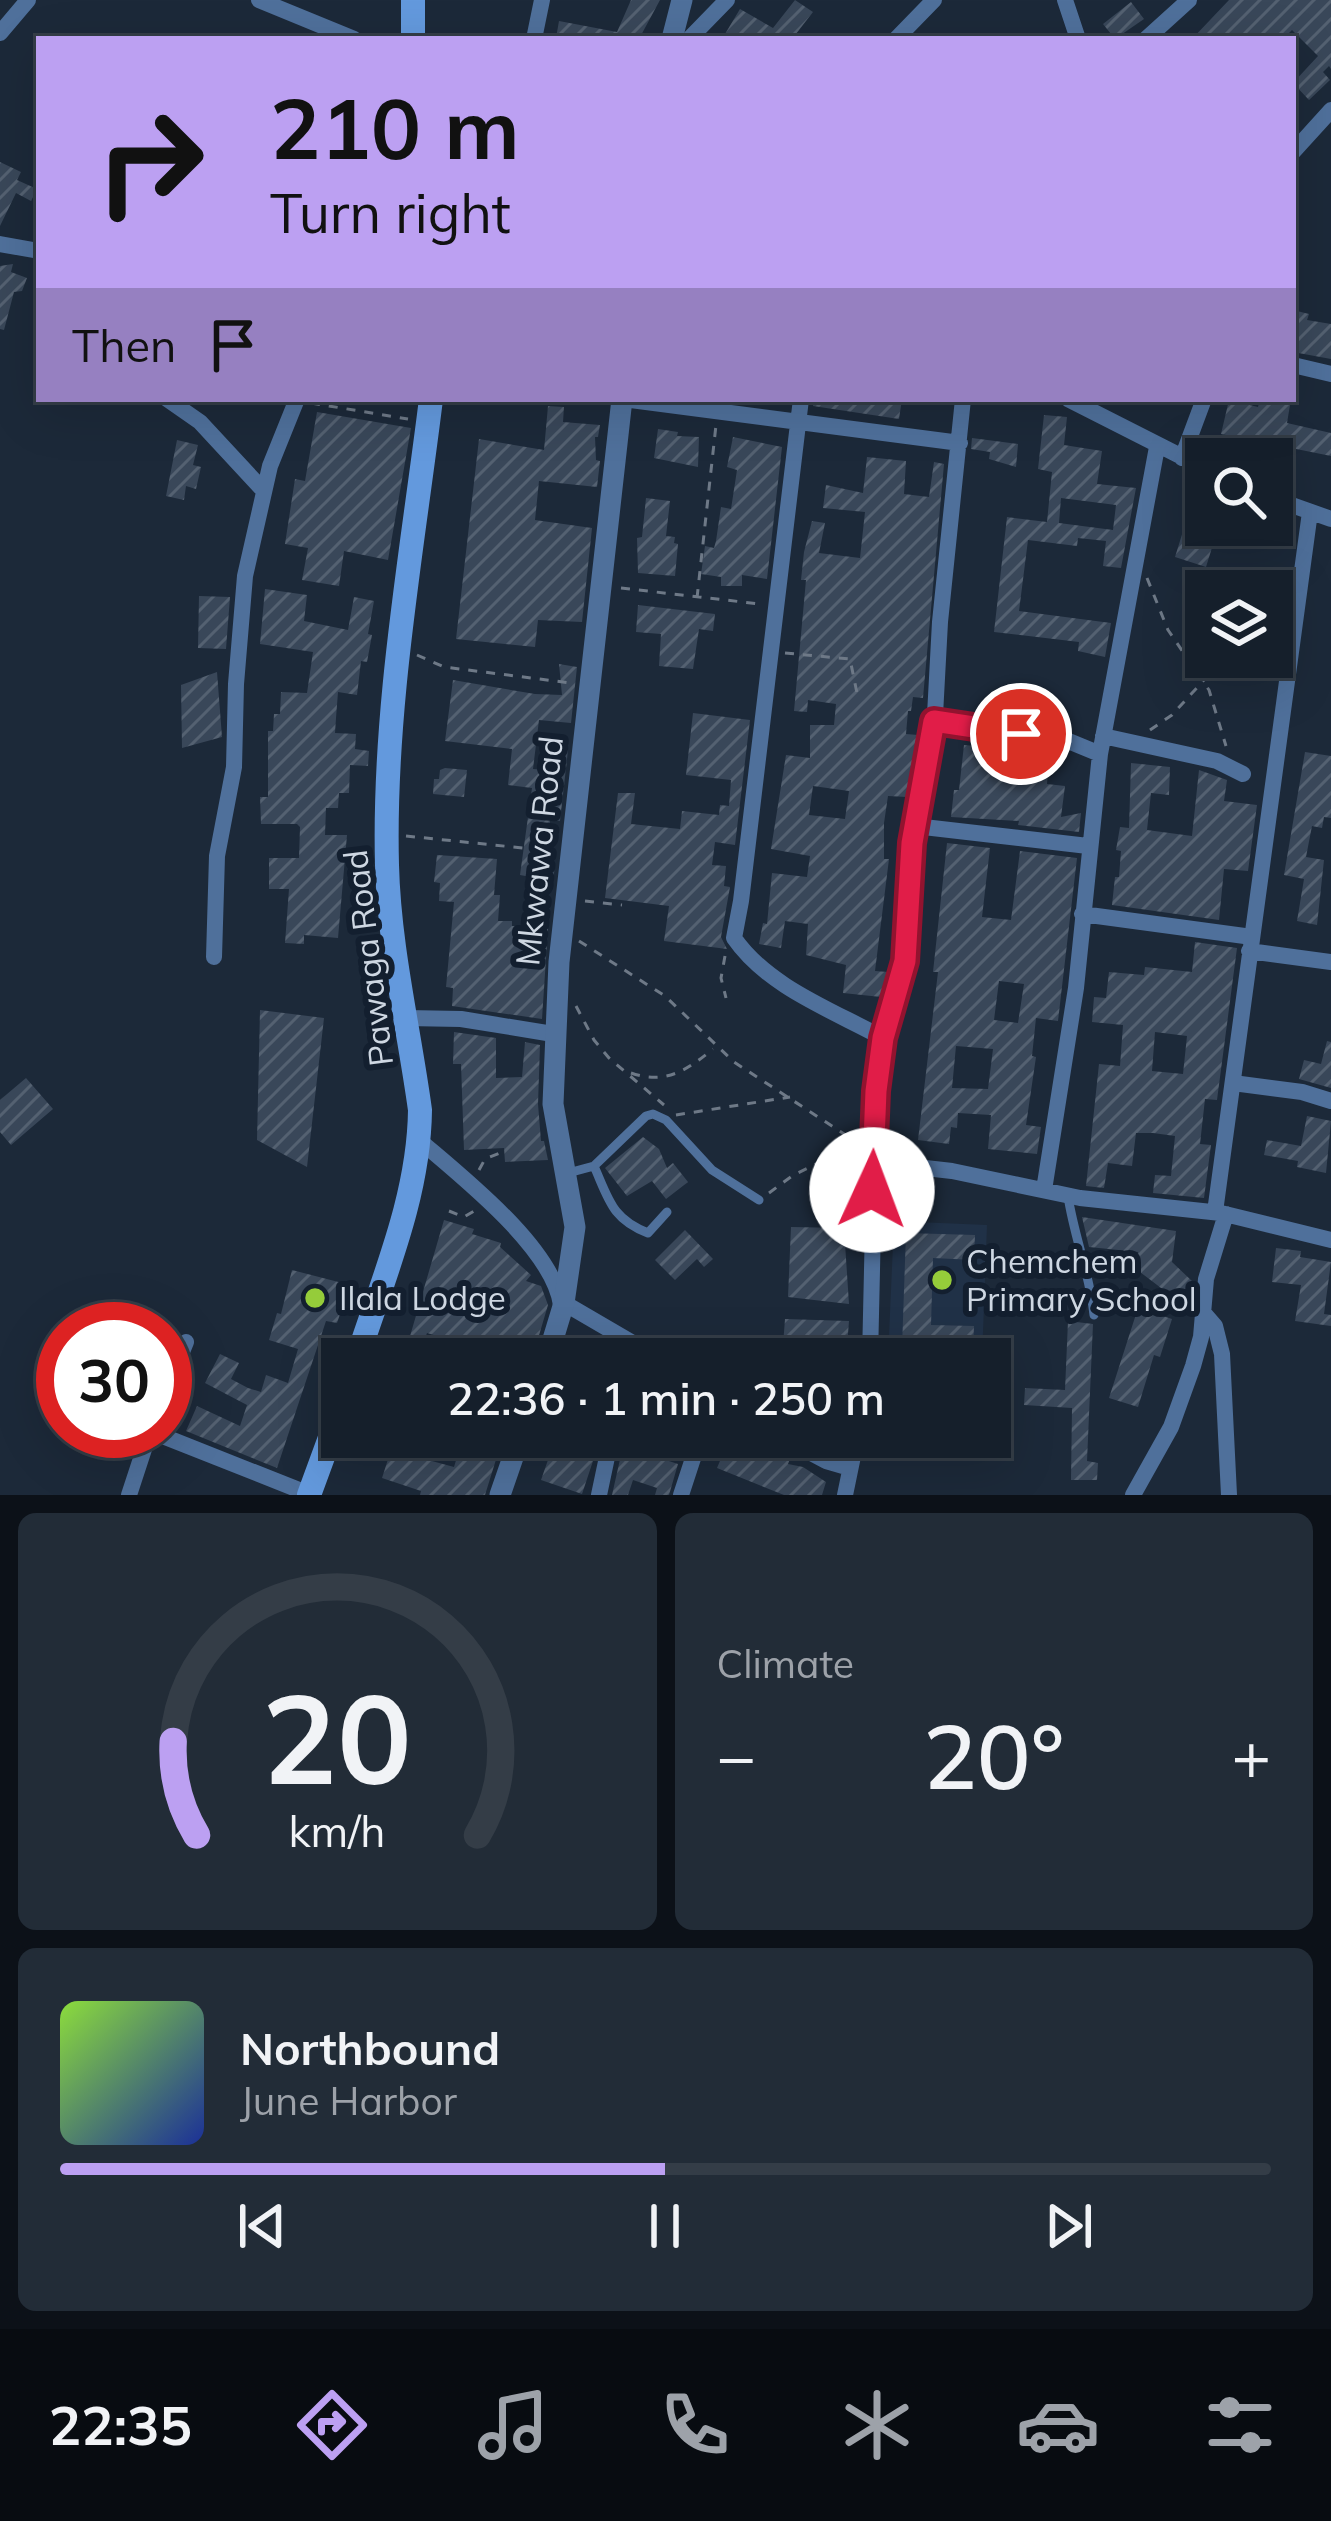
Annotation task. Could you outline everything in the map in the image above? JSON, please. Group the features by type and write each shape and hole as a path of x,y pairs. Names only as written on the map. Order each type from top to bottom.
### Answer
{"main road":[{"path":"413,0 413,36"},
{"name":"Pawaga Road","path":"364,1338 404,1213 419,1141 420,1111 387,870 387,835 399,645 430,411"},
{"path":"309,1494 322,1458"}],"street":[{"path":"0,33 28,0"},
{"path":"259,0 347,36"},
{"path":"535,36 542,0"},
{"path":"673,36 682,0"},
{"path":"692,36 727,0"},
{"path":"899,36 934,0"},
{"path":"1065,0 1077,36"},
{"path":"1150,36 1189,0"},
{"path":"1296,149 1331,110"},
{"path":"0,244 36,250"},
{"path":"1296,366 1331,374"},
{"path":"170,402 200,422 264,491"},
{"path":"214,957 218,856 234,766 238,642 251,541 296,402"},
{"name":"Mkwawa Road","path":"553,1338 563,1306 574,1227 553,1104 557,989 623,402"},
{"path":"646,402 960,443"},
{"path":"801,402 734,938 747,958 767,974 883,1038"},
{"path":"870,1338 867,1152 883,1038 905,961 915,826 934,721 963,402"},
{"path":"1074,402 1185,459"},
{"path":"1182,458 1203,402"},
{"path":"1044,1190 1076,988 1102,745 1157,446"},
{"path":"1293,506 1331,519"},
{"path":"1133,1495 1171,1427 1201,1337 1205,1279 1221,1213 1233,1083 1310,512"},
{"path":"934,721 1102,745 1143,746 1217,761 1239,772"},
{"path":"915,826 1088,846"},
{"path":"1082,914 1331,962"},
{"path":"406,1018 461,1019 554,1034"},
{"path":"1233,1083 1302,1092 1331,1101"},
{"path":"419,1141 476,1191 546,1268 559,1288 563,1306 622,1338"},
{"path":"867,1152 1068,1196 1221,1213 1331,1240"},
{"path":"1202,1310 1215,1326 1222,1354 1229,1495"},
{"path":"192,1448 309,1494"},
{"path":"129,1495 141,1458"},
{"path":"500,1495 513,1458"},
{"path":"599,1495 607,1458"},
{"path":"681,1495 693,1458"},
{"path":"820,1458 850,1468"},
{"path":"848,1493 852,1458"}],"lane":[{"path":"563,1175 594,1166 646,1116 658,1115 712,1170 759,1200"},
{"path":"594,1166 619,1218 630,1226 648,1233 667,1212"},
{"path":"1068,1196 1075,1240 1090,1273 1094,1316"}],"path":[{"path":"321,402 430,411"},
{"path":"697,598 717,411"},
{"path":"1136,567 1150,581 1168,630 1185,653"},
{"path":"601,585 778,605"},
{"path":"399,645 444,667 590,684"},
{"path":"771,651 850,659 858,698"},
{"path":"1143,746 1155,724 1172,715 1203,678 1239,772"},
{"path":"387,835 571,854"},
{"path":"566,899 622,905"},
{"path":"562,930 665,996 734,1063 867,1152"},
{"path":"726,998 723,959 734,938"},
{"path":"557,989 573,1002 594,1040 661,1101 674,1128"},
{"path":"623,1071 643,1077 676,1076 716,1047"},
{"path":"668,1115 790,1097"},
{"path":"759,1200 792,1176 867,1152"},
{"path":"449,1211 464,1216 479,1209 478,1172 485,1159 500,1153"}],"shaded area":[{"name":"Chemchem Primary School","path":"894,1221 987,1225 983,1338 889,1338"}],"building":[{"path":"631,0 660,0 641,36 556,36 559,21 617,32"},
{"path":"795,0 813,12 794,36 724,36 740,9 773,28"},
{"path":"1229,0 1331,0 1331,69 1323,72 1330,80 1309,100 1296,86 1296,80 1318,56 1292,30 1286,36 1195,36"},
{"path":"1131,2 1144,19 1119,36 1113,36 1103,24"},
{"path":"0,162 21,172 17,180 36,191 31,201 16,193 0,226"},
{"path":"13,264 11,272 27,278 22,291 14,292 4,330 0,329 0,266"},
{"path":"1296,311 1309,314 1307,320 1331,324 1331,359 1296,353"},
{"path":"814,402 902,402 899,419 813,406"},
{"path":"1229,402 1258,407 1259,402 1290,402 1287,423 1331,433 1331,456 1293,448 1293,438 1221,434"},
{"path":"548,406 564,407 563,422 600,425 595,437 596,460 600,461 597,487 539,481 535,520 592,528 582,622 538,620 535,647 456,639 479,439 544,450"},
{"path":"317,412 411,428 388,560 344,551 339,586 302,580 308,548 285,544 295,479 305,481"},
{"path":"1044,415 1067,417 1064,445 1102,451 1097,484 1136,488 1121,568 1103,566 1106,541 1078,538 1077,546 1028,540 1019,611 1111,623 1105,657 1078,651 1079,642 994,632 1007,517 1047,522 1052,472 1038,469","holes":["1061,498 1116,505 1113,530 1059,523"]},
{"path":"658,429 699,437 698,467 654,458"},
{"path":"733,437 782,447 767,579 742,575 742,586 721,586 721,577 701,574 705,546 714,548 721,507 731,509 737,470 727,467"},
{"path":"972,438 1018,444 1016,467 989,459 990,452 971,449"},
{"path":"177,440 198,445 193,465 201,467 196,489 186,486 184,500 166,496"},
{"path":"867,457 906,461 904,494 929,497 934,462 944,464 923,698 913,697 908,711 906,734 918,735 907,797 888,796 884,823 884,859 889,859 875,971 888,972 881,997 843,993 846,965 806,955 808,924 785,921 781,948 759,944 763,923 767,924 772,873 807,877 810,856 771,849 786,755 810,758 810,725 834,725 836,704 808,700 807,712 794,711 806,580 801,580 804,552 812,521 825,523 819,553 860,558 865,512 823,508 826,485 863,493","holes":["813,786 849,791 845,819 809,815"]},
{"path":"646,498 670,501 666,536 675,537 678,544 675,576 638,573 637,538 642,537"},
{"path":"1184,528 1185,546 1213,546 1206,567 1175,557"},
{"path":"265,589 307,595 304,621 348,630 354,597 374,601 368,634 372,635 367,662 361,661 357,695 338,692 335,733 356,734 355,749 369,751 368,766 350,765 349,793 339,793 338,808 326,808 325,835 347,835 338,938 304,935 304,944 285,943 289,889 269,889 269,858 299,858 300,827 261,824 260,797 268,797 268,731 273,731 274,714 280,714 281,692 307,693 313,652 260,644"},
{"path":"199,596 230,597 226,649 198,648"},
{"path":"638,605 715,614 713,631 699,629 693,669 659,666 661,634 636,632"},
{"path":"559,664 577,667 571,723 539,720 533,769 556,771 557,761 563,761 564,749 568,750 560,821 550,820 548,837 540,838 539,860 555,865 553,881 520,875 532,788 508,785 512,749 445,741 453,680 562,695"},
{"path":"217,672 222,737 182,748 181,685"},
{"path":"693,713 750,720 735,845 715,842 712,865 726,866 724,886 730,887 721,937 727,949 664,941 669,906 605,898 618,793 635,793 631,824 680,829 682,811 719,815 720,805 729,806 731,780 686,775"},
{"path":"964,745 1025,750 1025,755 1049,758 1047,784 1065,786 1061,817 1081,813 1079,832 1018,825 1019,821 951,817"},
{"path":"1305,752 1331,756 1331,818 1324,817 1322,828 1312,826 1306,857 1324,860 1317,925 1297,921 1304,879 1284,875"},
{"path":"1131,763 1170,767 1169,795 1151,793 1147,830 1192,836 1199,770 1227,780 1224,801 1257,805 1248,871 1224,869 1219,920 1112,905 1115,877 1119,877 1120,827 1129,828"},
{"path":"445,768 467,770 464,797 433,794 434,779"},
{"path":"947,843 990,848 982,917 1011,920 1020,851 1077,858 1058,1021 1036,1018 1032,1056 1036,1057 1026,1125 1041,1127 1037,1154 988,1149 991,1115 958,1113 949,1144 918,1140 938,972 933,972","holes":["999,981 1024,984 1018,1023 994,1020","956,1046 993,1049 988,1089 952,1088"]},
{"path":"437,855 497,859 498,921 548,928 542,1019 452,1006 453,988 446,987 454,902 439,901 440,883 434,882"},
{"path":"1195,942 1237,948 1217,1100 1205,1099 1200,1144 1211,1145 1204,1198 1153,1193 1155,1175 1171,1176 1175,1136 1153,1133 1136,1133 1132,1166 1108,1163 1104,1188 1086,1186 1099,1064 1120,1066 1123,1025 1092,1022 1094,997 1106,998 1109,972 1144,975 1145,967 1192,972","holes":["1155,1032 1187,1036 1183,1074 1152,1071"]},
{"path":"260,1010 324,1018 307,1167 257,1140"},
{"path":"454,1032 496,1038 496,1078 522,1077 525,1042 540,1045 538,1104 548,1160 505,1162 504,1148 464,1150 461,1064 453,1064"},
{"path":"1327,1041 1331,1042 1331,1088 1299,1079 1304,1060 1321,1064"},
{"path":"26,1078 53,1109 11,1145 0,1132 0,1100"},
{"path":"1307,1116 1331,1121 1326,1173 1297,1167 1298,1161 1264,1155 1267,1140 1301,1146"},
{"path":"643,1137 659,1149 667,1168 673,1163 688,1182 666,1199 652,1181 627,1196 605,1168"},
{"path":"1082,1217 1176,1231 1172,1262 1193,1282 1186,1289 1165,1291 1136,1269 1138,1252 1089,1247"},
{"path":"444,1220 501,1243 531,1275 526,1281 541,1286 548,1305 538,1338 444,1338 427,1333 425,1338 409,1338"},
{"path":"791,1227 844,1228 849,1304 788,1297"},
{"path":"685,1230 713,1259 704,1267 697,1259 675,1280 655,1260"},
{"path":"906,1233 975,1235 974,1260 933,1258 931,1325 974,1326 974,1338 902,1338"},
{"path":"1276,1248 1331,1262 1324,1314 1331,1315 1331,1326 1295,1321 1301,1285 1272,1282"},
{"path":"292,1270 350,1285 337,1323 326,1321 277,1468 192,1433 192,1417 197,1406 240,1426 247,1405 205,1383 220,1354 239,1363 231,1379 248,1388 261,1392 266,1375 288,1383 298,1349 269,1340 277,1313 281,1314"},
{"path":"1138,1308 1172,1319 1160,1357 1154,1355 1138,1407 1109,1398"},
{"path":"785,1319 849,1321 848,1338 784,1338"},
{"path":"1068,1321 1093,1324 1087,1461 1098,1463 1097,1480 1071,1480 1072,1408 1024,1405 1025,1388 1065,1390"},
{"path":"388,1458 421,1458 454,1467 457,1458 496,1458 485,1495 420,1495 421,1491 382,1478"},
{"path":"549,1458 593,1461 582,1494 541,1480"},
{"path":"620,1458 660,1458 678,1464 669,1495 655,1495 657,1488 633,1480 628,1495 612,1495"},
{"path":"721,1458 788,1458 788,1464 803,1467 826,1482 822,1495 784,1495 717,1468"}],"place":[{"name":"Chemchem Primary School","path":"942,1280"},
{"name":"Ilala Lodge","path":"315,1298"}],"route":[{"path":"872,1190 883,1038 905,961 912,843 934,721 1021,734"}]}
